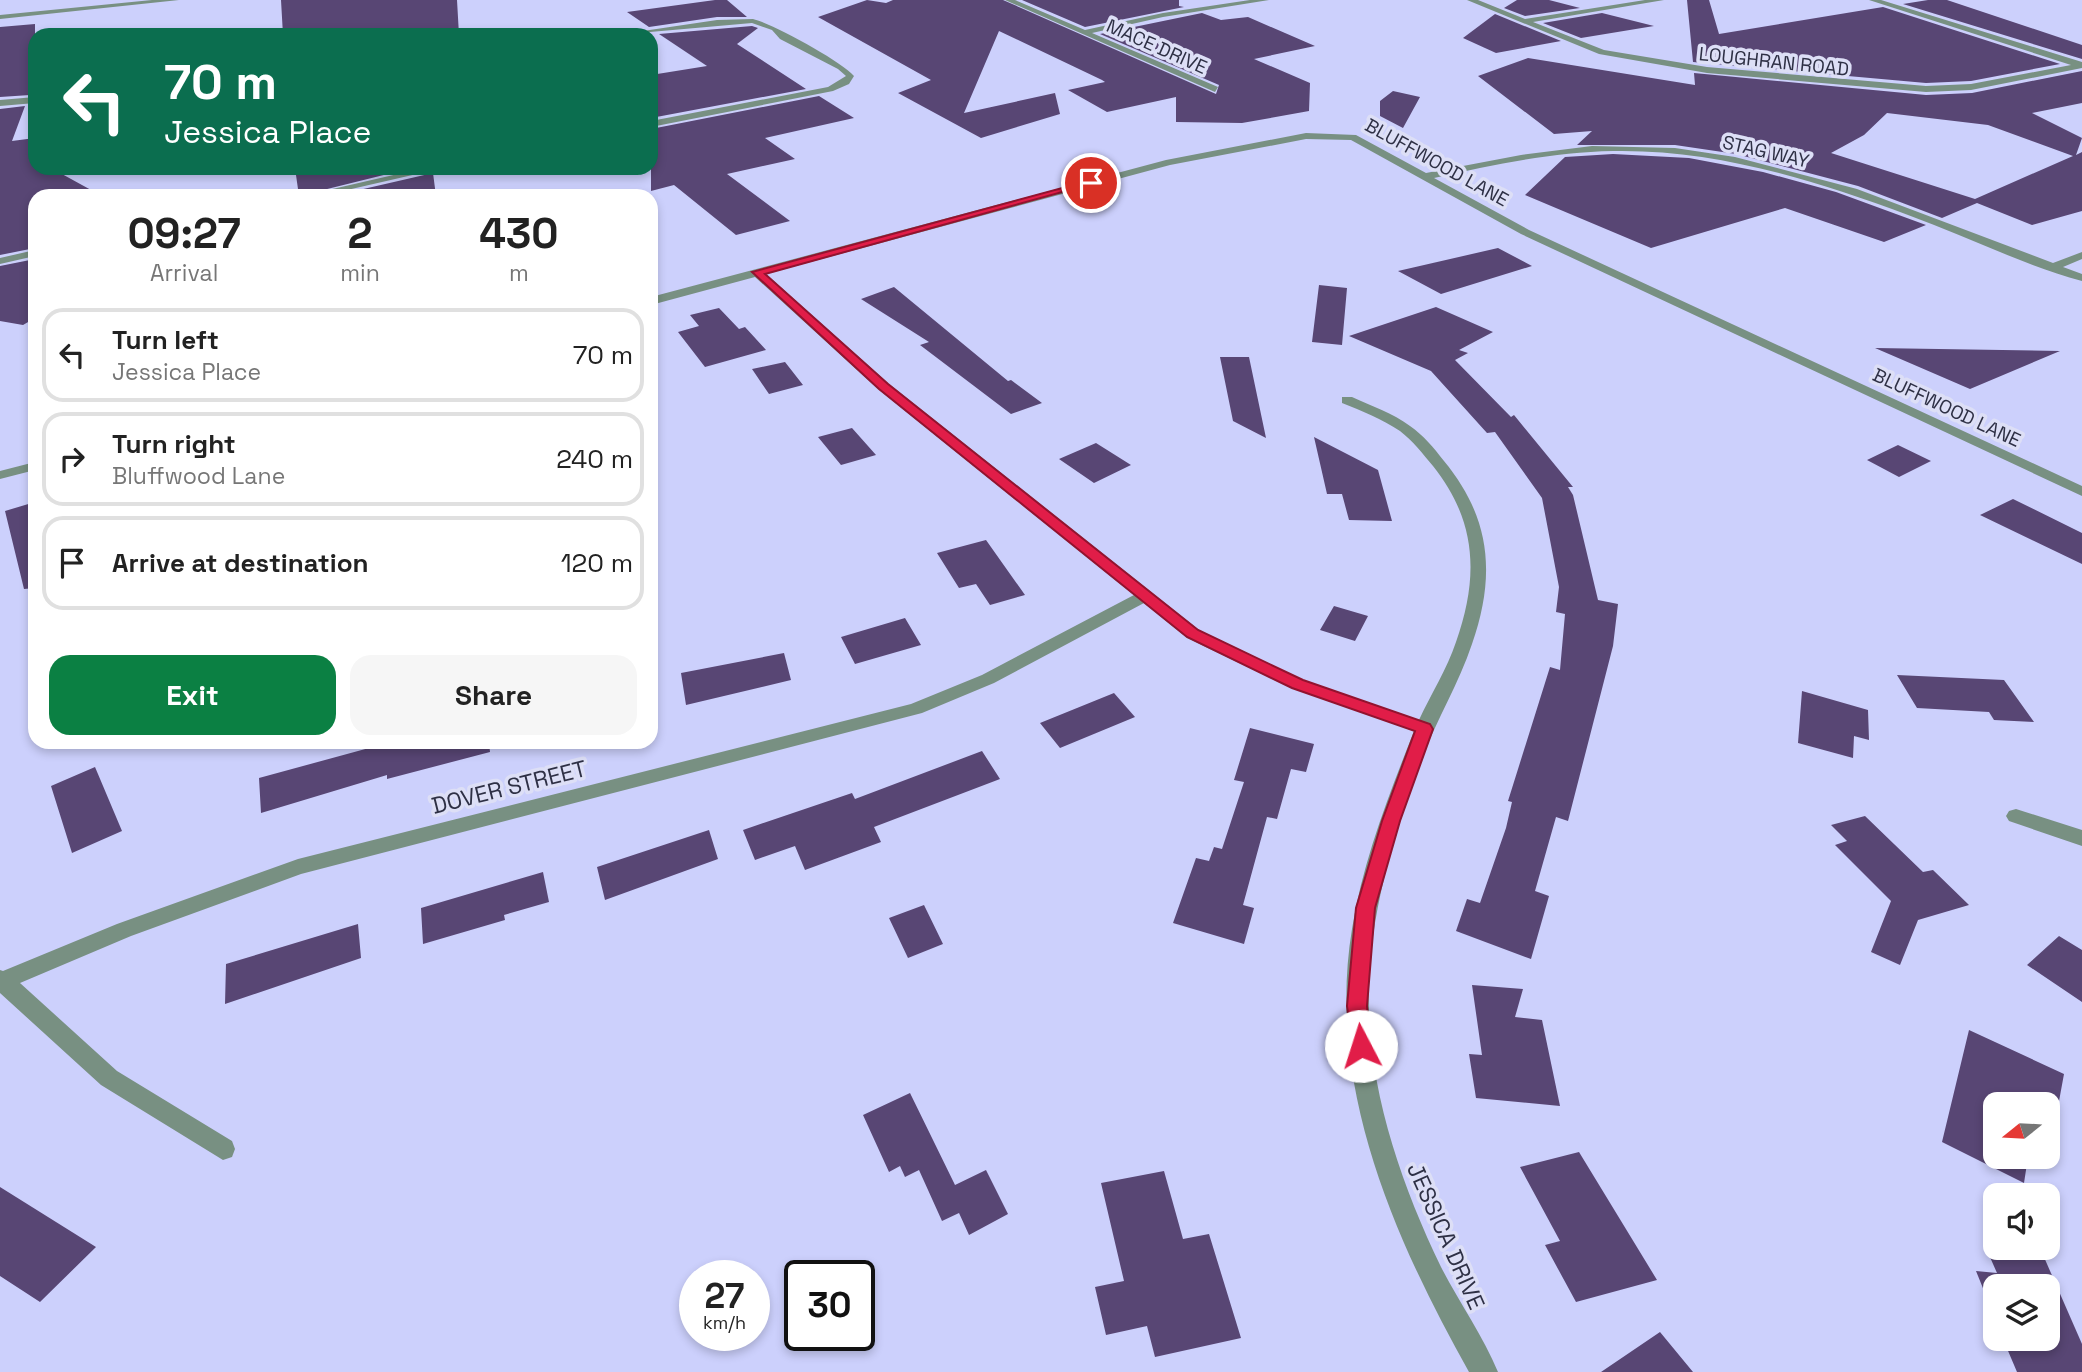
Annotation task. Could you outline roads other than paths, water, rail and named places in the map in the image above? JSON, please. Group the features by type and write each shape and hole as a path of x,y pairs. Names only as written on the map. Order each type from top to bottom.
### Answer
{"street":[{"path":"0,17 175,0"},
{"name":"MACE DRIVE","path":"1009,0 1214,89"},
{"path":"1086,32 1233,2 1265,0"},
{"name":"LOUGHRAN ROAD","path":"1471,0 1602,51 1650,62 1885,88 1971,87 2082,65"},
{"path":"1524,22 1660,0"},
{"path":"1873,0 2082,65"},
{"path":"658,30 717,22 754,21 775,28 783,37 847,71 849,79 830,89 658,123"},
{"path":"0,103 28,101"},
{"name":"BLUFFWOOD LANE","path":"658,299 1169,162 1306,136 1353,137 1525,232 2082,492"},
{"name":"STAG WAY","path":"1427,176 1542,153 1580,149 1618,148 1690,153 1797,174 2082,278"},
{"path":"340,189 405,175"},
{"path":"0,261 28,255"},
{"path":"2052,267 2082,255"},
{"path":"757,272 883,386 1193,634 1274,673 1424,729"},
{"name":"JESSICA DRIVE","path":"1348,400 1403,426 1426,449 1455,482 1467,501 1480,548 1476,599 1465,642 1424,729 1391,821 1366,908 1357,1006 1362,1067 1374,1123 1400,1204 1427,1265 1484,1372"},
{"path":"0,475 28,468"},
{"name":"DOVER STREET","path":"0,981 124,930 298,867 916,709 988,679 1144,596"},
{"path":"2016,816 2082,838"},
{"path":"0,981 109,1078 223,1149"}]}
